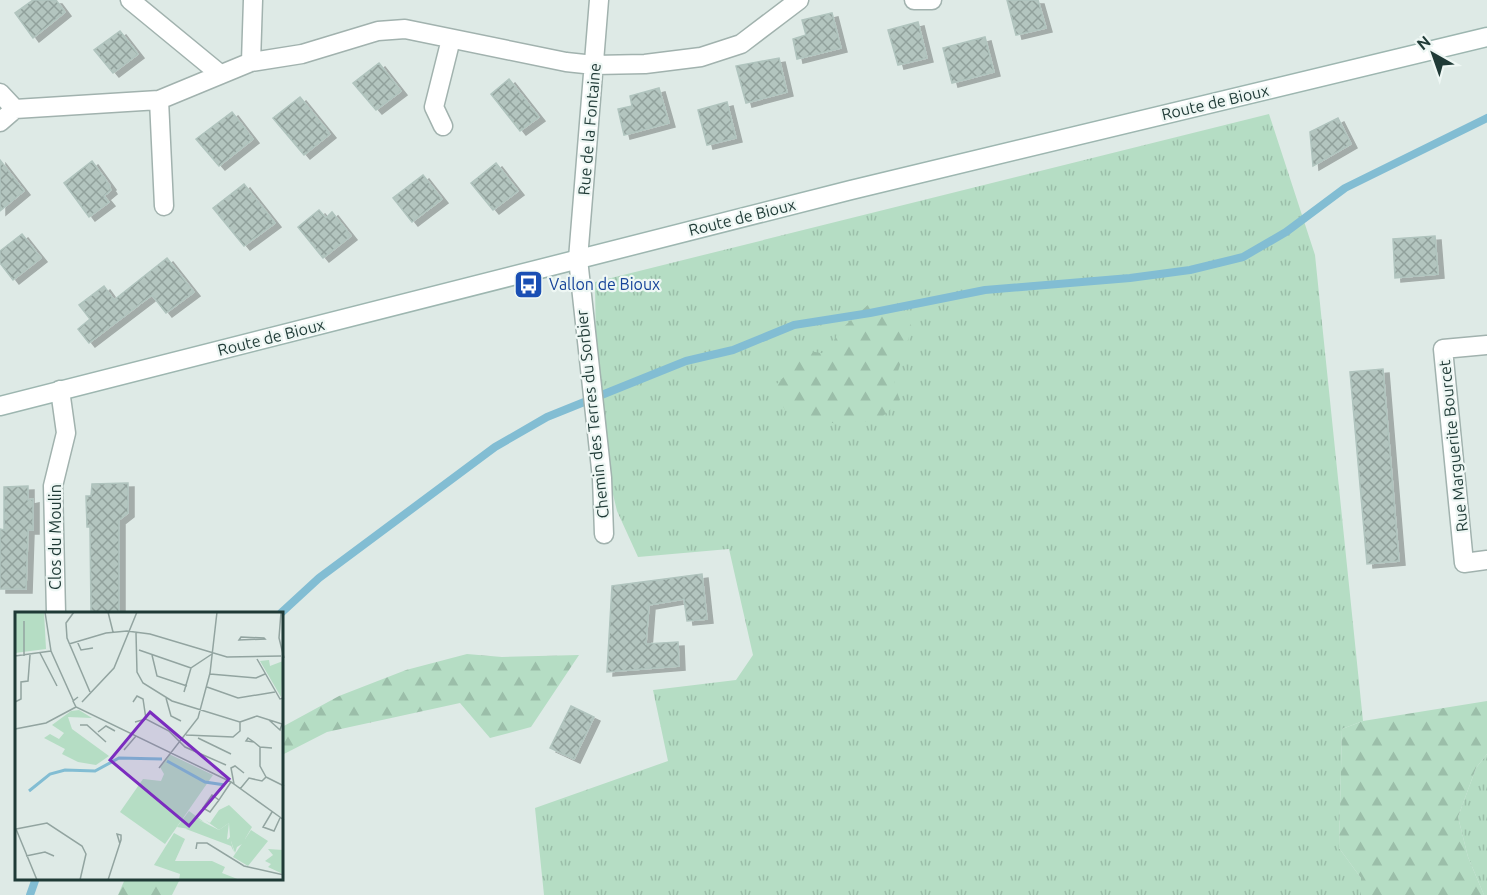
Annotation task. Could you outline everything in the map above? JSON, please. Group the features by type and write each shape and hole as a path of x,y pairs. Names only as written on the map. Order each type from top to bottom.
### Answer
{"street":[{"path":"130,0 220,74"},
{"path":"251,62 253,0"},
{"name":"Rue de la Fontaine","path":"578,259 598,0"},
{"path":"0,122 15,110 159,100 251,62 302,54 378,31 405,29 566,62 594,65 645,64 701,57 741,44 799,0"},
{"path":"914,0 932,0"},
{"name":"Route de Bioux","path":"0,406 861,188 1487,37"},
{"path":"443,126 434,107 451,39"},
{"path":"0,93 15,110"},
{"path":"159,100 164,206"},
{"name":"Chemin des Terres du Sorbier","path":"578,259 602,478 604,534"},
{"name":"Rue Marguerite Bourcet","path":"1487,345 1443,349 1464,563 1487,560"},
{"name":"Clos du Moulin","path":"56,612 53,486 66,433 60,390"}],"green space":[{"path":"1269,114 1315,255 1363,721 1342,729 1339,848 1361,878 1361,895 544,895 535,808 668,761 653,690 736,680 753,655 729,549 638,557 617,511 606,465 596,353 595,282"},
{"path":"894,297 912,327 894,384 900,400 881,418 847,426 785,410 773,388 809,351 827,354 839,331 869,304"},
{"path":"467,654 502,657 579,655 531,727 490,738 460,703 327,732 284,754 284,726 339,696 406,670"},
{"path":"1487,701 1487,754 1476,768 1458,817 1468,857 1484,895 1361,895 1361,878 1339,848 1342,729 1363,721"},
{"path":"1487,754 1487,895 1484,895 1468,857 1458,817 1476,768"},
{"path":"124,880 180,880 172,895 118,895"}],"building":[{"path":"33,0 56,0 65,12 33,38 15,13"},
{"path":"1007,0 1038,0 1046,28 1016,35"},
{"path":"832,13 841,48 797,59 793,39 806,35 802,20"},
{"path":"918,22 927,58 898,65 888,30"},
{"path":"120,31 138,54 113,73 94,50"},
{"path":"985,37 994,72 952,83 943,48"},
{"path":"779,58 787,92 746,103 736,66"},
{"path":"379,63 401,91 376,110 353,83"},
{"path":"509,79 539,117 520,131 491,94"},
{"path":"659,88 669,123 624,135 618,109 632,106 630,96"},
{"path":"300,97 330,134 304,155 273,118"},
{"path":"727,102 736,138 707,145 698,110"},
{"path":"232,112 253,139 219,166 196,139"},
{"path":"1338,118 1351,144 1313,166 1310,132"},
{"path":"0,160 24,191 0,211"},
{"path":"92,161 111,190 104,196 109,202 89,217 64,183"},
{"path":"496,163 518,191 493,210 471,183"},
{"path":"423,175 442,199 412,222 393,198"},
{"path":"244,184 275,223 244,246 213,208"},
{"path":"319,210 326,218 332,212 351,236 323,258 298,227"},
{"path":"22,234 41,258 13,280 0,263 0,251"},
{"path":"1435,236 1438,274 1395,278 1393,239"},
{"path":"167,258 194,292 166,313 152,295 89,343 78,329 90,319 79,305 104,286 114,300"},
{"path":"1383,369 1399,561 1367,564 1350,372"},
{"path":"128,483 128,513 119,520 119,612 91,612 90,527 87,527 86,496 91,496 92,484"},
{"path":"28,486 28,500 33,499 33,530 28,530 26,589 0,589 0,529 4,530 4,487"},
{"path":"702,574 707,619 687,621 684,599 649,605 646,644 678,642 679,666 607,672 612,586"},
{"path":"571,706 594,717 574,759 550,748"}],"waterway":[{"path":"282,612 319,578 495,447 547,417 686,361 733,350 794,325 870,313 985,290 1130,278 1190,270 1243,257 1286,232 1345,188 1487,118"},
{"path":"30,895 35,880"}],"place":[{"name":"Vallon de Bioux","path":"528,284"}]}
